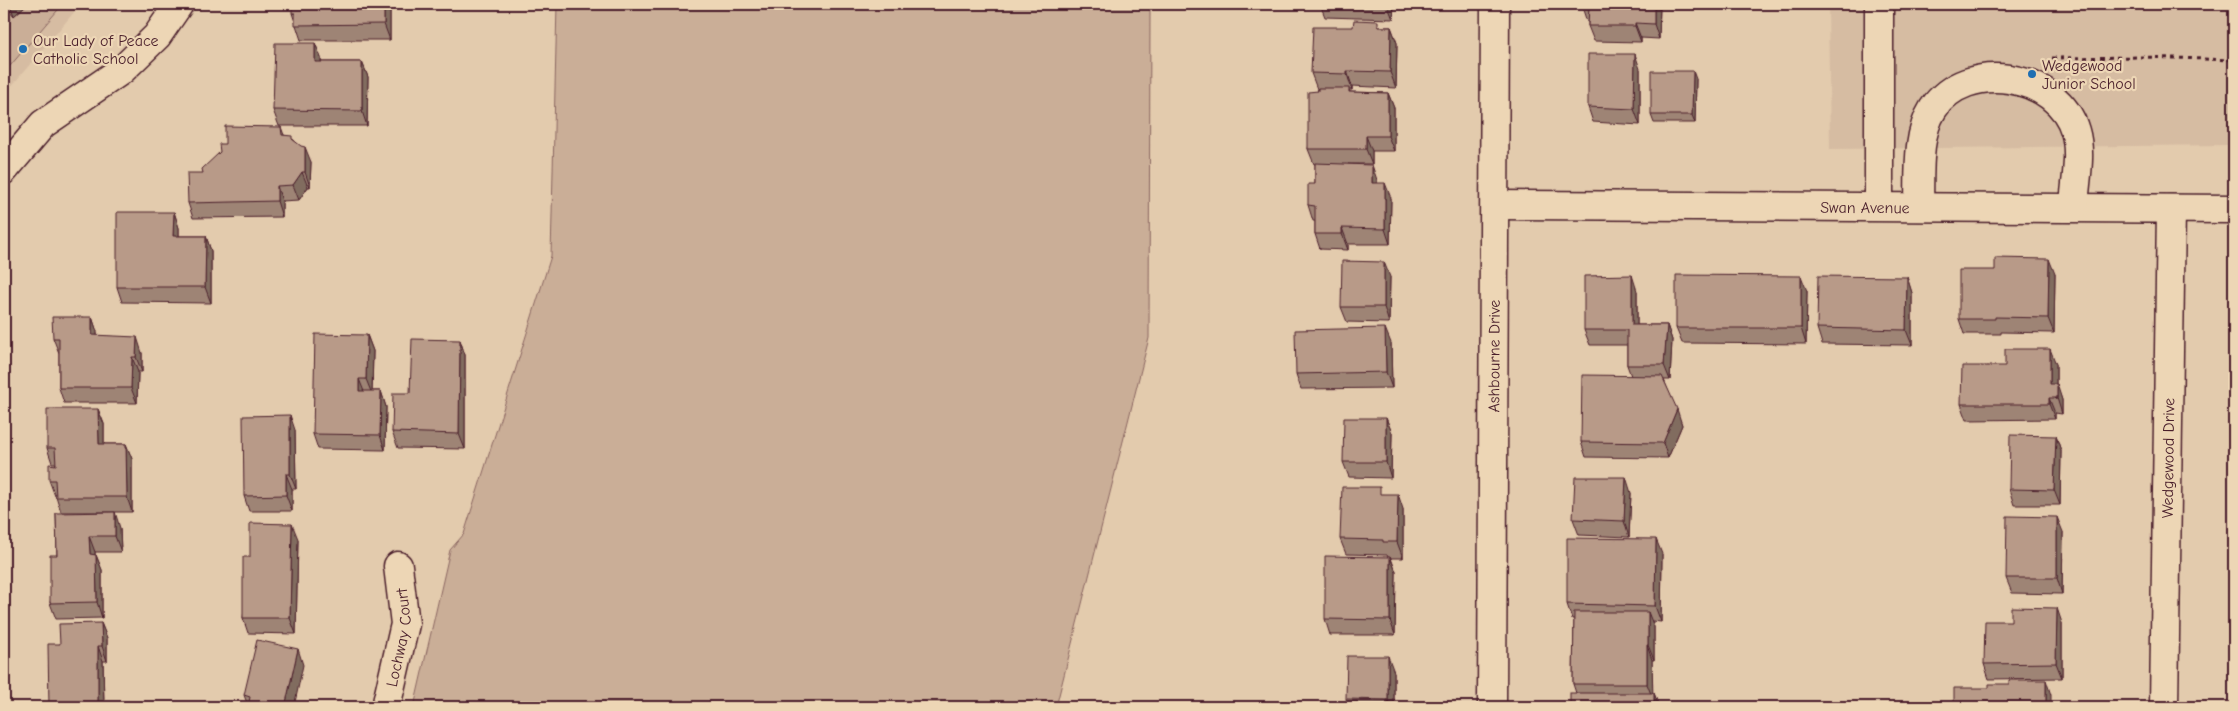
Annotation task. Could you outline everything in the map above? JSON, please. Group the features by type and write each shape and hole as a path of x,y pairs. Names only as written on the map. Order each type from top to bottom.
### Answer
{"street":[{"path":"4,170 43,124 122,70 157,36 179,4"},
{"name":"Ashbourne Drive","path":"1492,707 1495,4"},
{"path":"1879,4 1879,206"},
{"path":"1918,206 1924,130 1933,109 1949,92 1969,81 1992,77 2019,80 2049,95 2067,115 2076,131 2078,153 2074,207"},
{"name":"Swan Avenue","path":"1495,205 2234,209"},
{"name":"Wedgewood Drive","path":"2164,707 2171,209"},
{"name":"Lochway Court","path":"386,707 405,624 398,566"}],"path":[{"path":"2019,80 2053,58 2144,57 2234,60"}],"shaded area":[{"name":"Our Lady of Peace Catholic School","path":"4,4 81,4 4,95"},
{"path":"4,4 63,4 10,66 4,66"},
{"path":"557,4 1150,4 1149,338 1056,707 414,707 450,550 464,534 551,256"},
{"name":"Wedgewood Junior School","path":"1828,4 2234,4 2234,145 1830,149"}],"building":[{"path":"292,4 384,4 384,24 295,25 295,13 292,13"},
{"path":"1582,4 1654,4 1654,24 1635,23 1635,26 1588,26 1589,6 1582,7"},
{"path":"1354,20 1378,21 1378,27 1391,27 1390,72 1347,71 1347,74 1311,73 1313,27 1353,27"},
{"path":"275,43 315,43 315,62 362,62 362,111 273,110"},
{"path":"1588,54 1635,54 1634,109 1588,107"},
{"path":"1651,71 1693,71 1692,115 1651,115"},
{"path":"1318,88 1349,88 1349,92 1388,93 1388,136 1366,136 1366,149 1308,149 1308,92 1318,91"},
{"path":"225,126 281,127 282,135 292,136 292,139 305,147 305,172 302,172 293,185 277,186 277,201 188,203 187,173 203,173 202,169 220,152 219,144 225,144"},
{"path":"1315,163 1372,165 1372,183 1385,183 1385,229 1342,228 1342,234 1315,234 1315,206 1308,205 1308,184 1315,184"},
{"path":"117,212 174,212 173,236 206,236 205,287 117,287"},
{"path":"1995,258 2049,259 2048,318 1995,317 1995,319 1959,319 1959,270 1995,270"},
{"path":"1342,261 1384,262 1384,307 1341,307"},
{"path":"1632,275 1632,325 1667,325 1664,365 1627,365 1627,330 1584,330 1584,276"},
{"path":"1676,275 1801,276 1801,328 1676,328"},
{"path":"1818,276 1907,277 1906,330 1817,328"},
{"path":"52,317 92,317 92,335 137,337 136,357 132,357 131,388 59,388 59,338 53,338"},
{"path":"1385,328 1386,372 1296,374 1295,330"},
{"path":"315,334 367,335 366,379 359,379 359,391 381,391 380,435 313,434"},
{"path":"412,339 460,340 459,434 392,432 393,393 410,393"},
{"path":"2005,349 2050,349 2050,384 2057,384 2057,398 2049,398 2049,404 1961,404 1962,366 2005,366"},
{"path":"1582,375 1662,376 1677,409 1663,443 1581,442"},
{"path":"47,409 98,409 99,444 126,444 127,497 56,497 55,480 49,480 49,464 56,465 55,448 47,448"},
{"path":"290,415 290,474 286,474 286,495 244,496 243,416"},
{"path":"1344,418 1386,418 1386,462 1343,462"},
{"path":"2010,435 2056,436 2054,490 2009,489"},
{"path":"1575,477 1626,477 1624,521 1573,519"},
{"path":"1342,487 1380,487 1380,494 1398,494 1397,542 1340,539"},
{"path":"115,512 115,536 89,536 90,554 96,555 97,602 50,603 50,555 57,555 56,513"},
{"path":"2007,516 2057,517 2057,578 2006,578"},
{"path":"250,523 292,524 290,618 243,618 243,557 250,557"},
{"path":"1567,538 1656,539 1655,606 1567,604"},
{"path":"1325,556 1390,557 1390,620 1325,619"},
{"path":"2011,607 2057,608 2056,663 1984,664 1985,621 2011,621"},
{"path":"1574,612 1648,612 1647,684 1573,684"},
{"path":"101,623 102,646 98,646 98,707 49,707 48,644 60,644 59,624"},
{"path":"257,640 298,649 285,707 248,707 250,697 244,695"},
{"path":"1347,656 1388,656 1388,700 1346,699"},
{"path":"2009,680 2046,680 2046,707 1954,707 1954,688 1989,688 1989,684 2009,684"},
{"path":"1570,693 1654,693 1654,707 1570,707"}],"place":[{"name":"Our Lady of Peace Catholic School","path":"23,49"},
{"name":"Wedgewood Junior School","path":"2032,74"}]}
